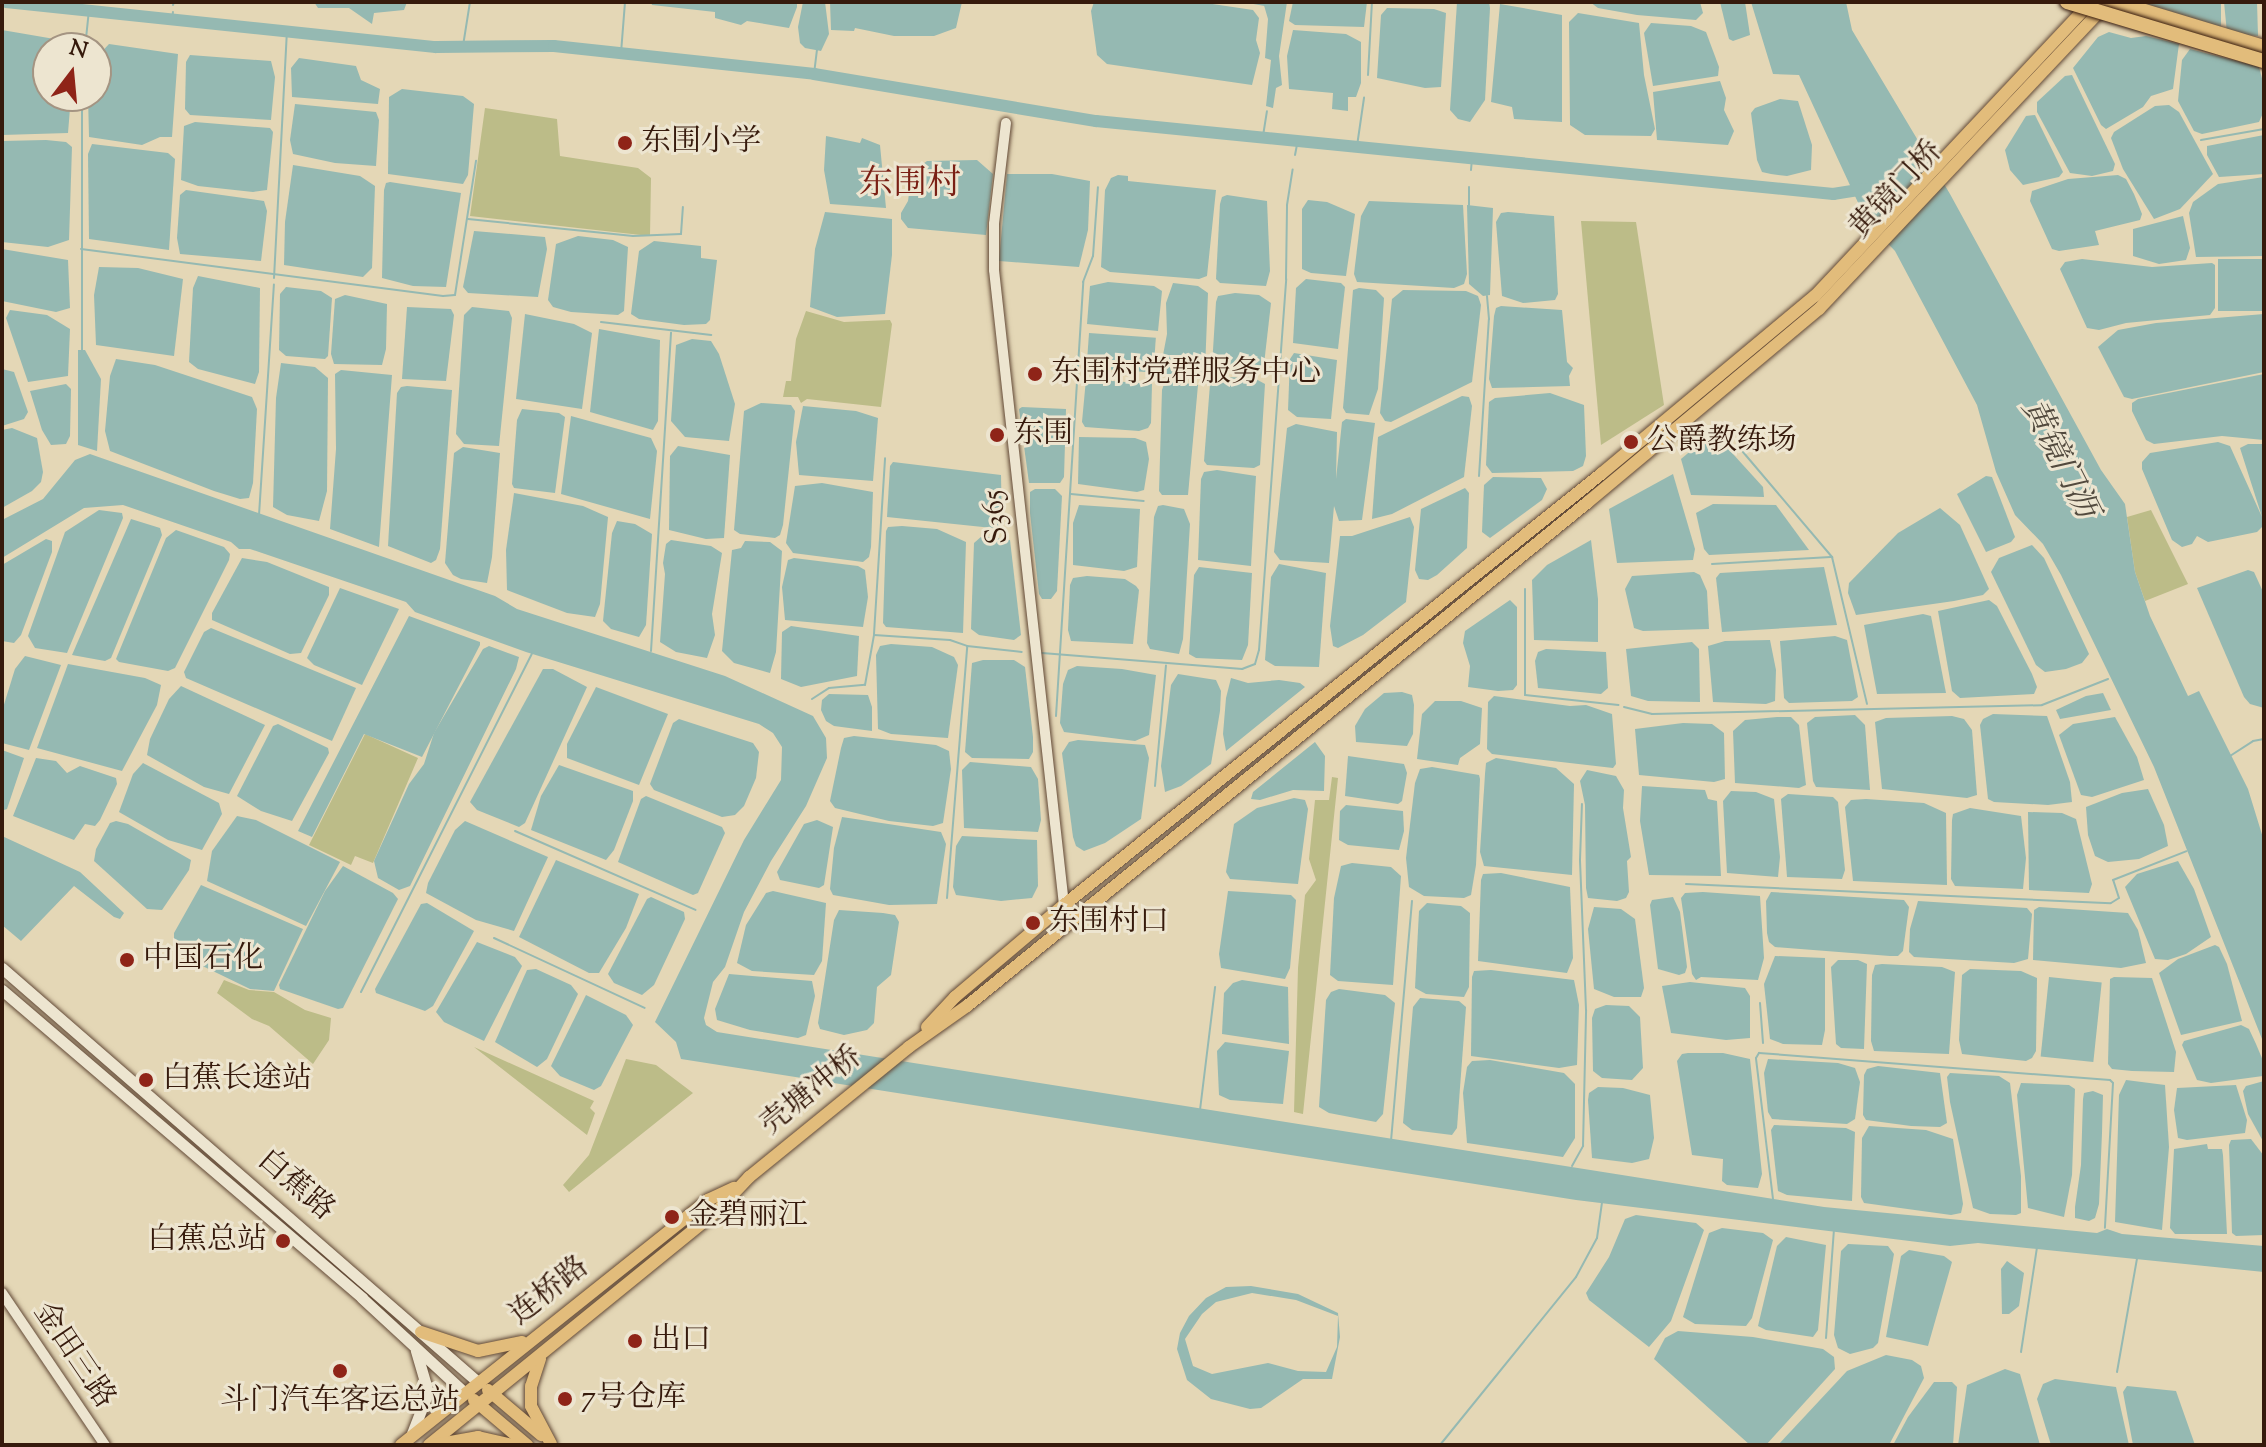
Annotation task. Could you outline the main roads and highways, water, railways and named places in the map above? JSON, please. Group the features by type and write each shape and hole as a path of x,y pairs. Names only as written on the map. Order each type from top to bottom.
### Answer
{"highway":[{"path":"2067,2 2264,61"},
{"path":"2115,2 2264,47"}],"main road":[{"path":"2049,58 2091,2"},
{"path":"2049,58 2108,2"},
{"name":"黄镜门桥","path":"1768,344 2049,58"},
{"path":"909,1047 955,997 1064,905 1768,344"},
{"path":"909,1047 967,1006 1432,629 1768,344"},
{"path":"1424,618 1432,629"},
{"path":"1064,905 1075,918"},
{"name":"白蕉路","path":"2,968 552,1444"},
{"name":"白蕉路","path":"2,990 465,1393"},
{"name":"壳塘冲桥","path":"749,1177 909,1047"},
{"name":"连桥路","path":"431,1445 717,1211 749,1177"},
{"name":"连桥路","path":"405,1442 708,1200 737,1187"},
{"path":"552,1323 563,1337"},
{"path":"421,1332 478,1351 506,1347 536,1336"},
{"path":"405,1442 428,1392 423,1367 411,1344"},
{"path":"544,1353 533,1376 531,1406 552,1444"},
{"path":"465,1393 527,1445"},
{"path":"431,1445 478,1437 514,1445"}],"water":[{"path":"314,2 407,2 404,10 374,13 372,24 349,8 318,8"},
{"path":"651,2 797,2 797,7 789,28 747,21 741,25 715,18 715,12 652,5"},
{"path":"803,2 825,2 829,34 821,51 805,48 800,43 798,27"},
{"path":"830,2 962,2 956,28 934,36 894,36 855,28 854,31 831,30"},
{"path":"1094,2 1199,2 1253,10 1259,18 1256,40 1260,53 1252,85 1107,64 1097,55 1091,11"},
{"path":"1263,2 1287,2 1279,56 1282,85 1276,88 1273,108 1266,106 1271,60 1265,58 1268,19"},
{"path":"1293,2 1367,2 1364,27 1295,25 1289,21"},
{"path":"1457,2 1489,2 1490,8 1485,100 1470,122 1458,119 1450,110"},
{"path":"1590,2 1700,2 1703,13 1696,20 1637,15 1598,8"},
{"path":"1720,2 1745,2 1750,35 1733,41 1729,39"},
{"name":"黄镜门沥","path":"1751,2 1846,2 1852,30 1950,194 2101,470 2125,504 2135,572 2150,616 2188,696 2199,691 2248,789 2264,841 2264,1044 2154,767 2061,575 2043,544 2015,515 1996,472 1977,405 1895,251 1867,222 1799,75 1773,74"},
{"path":"2145,2 2221,2 2221,28 2146,9"},
{"path":"2224,2 2257,2 2258,36 2227,33"},
{"path":"1500,4 1562,15 1562,122 1514,119 1512,107 1491,102"},
{"path":"1387,8 1434,9 1446,13 1441,87 1425,88 1377,78 1381,15"},
{"path":"1578,13 1639,23 1644,75 1655,129 1651,136 1585,135 1570,125 1569,22"},
{"path":"1651,23 1691,26 1706,32 1719,67 1718,76 1653,86 1644,33"},
{"path":"2,30 32,35 32,112 70,112 68,133 2,135"},
{"path":"1293,30 1346,34 1361,42 1361,83 1356,97 1348,97 1348,111 1332,109 1333,93 1289,89 1287,56"},
{"path":"2109,32 2179,44 2173,89 2151,96 2143,107 2106,129 2101,125 2073,68 2098,37"},
{"path":"112,44 178,54 172,137 160,137 142,145 89,137 88,112 112,112"},
{"path":"2190,49 2259,67 2264,86 2264,111 2259,122 2202,134 2194,131 2178,101 2182,60"},
{"path":"190,55 271,61 275,77 271,120 190,115 185,109 186,62"},
{"path":"299,58 356,66 361,80 380,89 378,104 292,97 291,68"},
{"path":"2072,75 2115,164 2113,171 2092,176 2070,173 2037,112 2037,102 2065,76"},
{"path":"1720,81 1726,98 1724,110 1734,131 1728,145 1657,140 1653,92"},
{"path":"402,89 463,96 474,104 468,175 463,184 388,174 389,97"},
{"path":"1780,99 1798,101 1812,145 1811,170 1787,176 1762,172 1757,160 1751,113 1755,108"},
{"path":"295,104 376,112 379,120 376,166 335,163 293,154 290,140"},
{"path":"2169,105 2179,112 2213,174 2180,209 2154,219 2123,169 2111,138 2114,132 2155,106"},
{"path":"2035,115 2063,172 2059,177 2023,185 2010,170 2005,150 2026,116"},
{"path":"195,122 270,128 273,132 267,190 253,192 198,186 181,180 184,126"},
{"path":"2264,135 2264,174 2219,177 2207,155 2207,146"},
{"path":"826,136 860,143 862,138 880,145 886,208 830,204 824,170"},
{"path":"2,141 66,142 72,147 69,240 48,247 2,242"},
{"path":"92,144 168,153 175,159 169,250 89,239 88,154"},
{"path":"977,160 993,174 986,235 908,228 901,219 901,213 908,201 912,172 927,161"},
{"path":"293,165 360,176 375,186 372,268 363,277 284,265 285,222"},
{"path":"1007,174 1052,174 1090,181 1088,230 1079,267 999,261"},
{"path":"2118,175 2126,179 2134,194 2142,214 2140,220 2095,231 2099,245 2059,251 2052,249 2030,201 2032,191 2068,179"},
{"path":"1128,176 1128,181 1216,190 1207,276 1199,279 1110,272 1101,267 1105,190 1111,178"},
{"path":"2264,177 2264,256 2196,257 2189,213 2193,202 2218,184"},
{"path":"386,183 461,193 446,287 413,286 382,278 384,190"},
{"path":"186,190 264,201 267,211 261,261 180,254 177,238 180,195"},
{"path":"1227,195 1267,201 1270,271 1266,286 1220,283 1216,279 1220,204 1222,197"},
{"path":"1308,200 1327,202 1355,214 1346,276 1311,273 1302,269 1302,209"},
{"path":"1369,201 1463,205 1467,274 1464,284 1454,288 1357,282 1354,274 1361,216"},
{"path":"1467,205 1493,208 1490,295 1483,296 1469,284"},
{"path":"825,212 892,219 892,255 885,314 837,317 810,307 815,249"},
{"path":"1501,213 1554,216 1558,294 1555,300 1523,303 1502,296 1496,222"},
{"path":"2183,216 2190,248 2186,260 2159,264 2133,256 2133,229"},
{"path":"474,231 545,237 547,249 538,297 468,293 463,287"},
{"path":"578,236 613,240 628,247 624,311 618,315 571,312 553,307 548,300 556,244"},
{"path":"654,241 701,246 701,258 717,260 710,320 706,324 684,325 639,319 631,314 639,251"},
{"path":"2,249 68,260 70,308 56,312 2,301"},
{"path":"2082,259 2152,267 2212,263 2215,265 2215,308 2210,315 2126,323 2099,330 2087,328 2060,269 2065,262"},
{"path":"2218,259 2264,259 2264,311 2218,311"},
{"path":"99,267 138,268 183,279 174,356 96,345 94,295"},
{"path":"198,276 260,288 259,372 255,384 198,369 189,362 193,288"},
{"path":"1306,279 1341,283 1345,287 1338,349 1293,343 1296,288"},
{"path":"1108,282 1154,286 1162,291 1158,331 1087,324 1090,286"},
{"path":"1173,283 1198,286 1208,293 1205,370 1199,377 1164,375 1160,371 1167,334 1166,303"},
{"path":"286,287 321,291 332,298 328,356 325,359 286,356 279,350 280,294"},
{"path":"1353,290 1376,290 1384,298 1378,389 1369,415 1346,413 1343,408"},
{"path":"1403,290 1466,291 1478,296 1481,305 1472,382 1391,422 1385,421 1380,413 1392,299"},
{"path":"1235,293 1259,295 1271,303 1263,373 1212,366 1216,302 1218,296"},
{"path":"345,295 387,304 386,349 382,365 334,364 331,354 335,299"},
{"path":"407,307 451,309 454,315 446,381 402,379"},
{"path":"472,307 509,311 512,318 499,446 464,444 456,434 464,315"},
{"path":"1496,308 1562,310 1567,362 1573,368 1569,376 1570,386 1492,388 1489,379 1494,316"},
{"path":"10,310 47,315 70,329 68,376 28,382 6,318"},
{"path":"525,314 574,324 592,333 582,409 516,399"},
{"path":"2264,314 2264,372 2132,399 2124,397 2098,347 2118,330 2156,323"},
{"path":"599,329 660,340 658,421 653,430 590,412"},
{"path":"1089,333 1156,338 1153,373 1087,368"},
{"path":"692,339 711,341 719,354 735,404 729,441 685,437 671,421 676,345"},
{"path":"78,350 85,350 101,379 97,451 78,445"},
{"path":"1294,353 1337,360 1331,419 1297,417 1288,410 1290,359"},
{"path":"116,359 155,365 252,397 257,409 253,483 249,498 240,499 214,491 110,451 105,431 110,376"},
{"path":"281,363 315,367 328,378 327,491 319,521 287,515 273,507 276,398"},
{"path":"2,369 14,372 28,412 24,419 2,426"},
{"path":"341,370 392,375 379,547 330,529 336,449 335,374"},
{"path":"2264,374 2264,440 2222,436 2154,444 2146,440 2132,411 2132,403 2138,399"},
{"path":"1223,377 1254,378 1265,384 1260,465 1254,468 1207,465 1204,461 1210,384"},
{"path":"1086,379 1152,384 1151,423 1148,428 1139,431 1085,427 1082,422"},
{"path":"1172,381 1198,385 1188,495 1162,495 1159,491 1162,390 1164,384"},
{"path":"66,384 71,389 70,436 66,444 51,445 42,430 30,391"},
{"path":"401,387 452,390 440,549 436,560 431,563 388,546 397,393"},
{"path":"1550,393 1584,405 1586,456 1583,466 1573,471 1492,473 1486,465 1489,402 1495,398"},
{"path":"1462,396 1469,397 1472,406 1464,477 1392,514 1372,519 1378,437"},
{"path":"761,403 791,405 795,411 783,525 780,535 775,538 740,534 734,530 744,411"},
{"path":"803,406 856,411 878,418 873,481 799,475 796,442"},
{"path":"522,409 559,413 565,417 555,493 514,488 512,484 517,420"},
{"path":"1019,409 1066,409 1064,477 1060,483 1029,483"},
{"path":"571,416 651,438 657,451 650,519 561,494"},
{"path":"1346,419 1375,423 1362,520 1339,521 1334,506 1329,563 1280,560 1274,552 1287,428 1296,424 1337,432 1336,479 1342,422"},
{"path":"12,428 37,438 43,472 41,482 32,491 2,508 2,430"},
{"path":"1713,432 1763,487 1764,497 1691,495 1681,459"},
{"path":"1079,437 1135,438 1146,442 1149,459 1144,490 1137,492 1078,484"},
{"path":"2218,442 2230,446 2262,517 2240,448 2248,444 2264,444 2263,526 2257,532 2208,542 2197,536 2192,544 2182,547 2172,540 2142,469 2142,462 2150,453"},
{"path":"678,446 730,455 724,538 706,539 669,530 670,456"},
{"path":"463,447 500,453 487,583 461,579 453,575 445,563 454,453"},
{"path":"90,454 495,596 517,609 725,676 813,716 826,738 827,758 806,806 771,861 744,912 725,967 713,982 704,1018 706,1025 717,1032 1824,1207 2097,1233 2107,1229 2122,1234 2264,1246 2264,1272 1978,1243 1950,1246 1576,1200 681,1059 676,1042 655,1022 744,840 781,780 782,747 773,733 759,724 526,652 415,612 406,602 250,549 239,549 231,542 123,505 84,508 2,558 2,520 43,499 75,460"},
{"path":"893,462 1001,475 1002,529 887,517 890,466"},
{"path":"1217,470 1256,476 1251,566 1198,560 1201,479 1204,472"},
{"path":"1673,474 1695,549 1693,560 1617,563 1609,509"},
{"path":"1986,476 1992,477 2015,537 2011,542 1986,552 1957,494"},
{"path":"1493,477 1541,478 1547,489 1542,500 1490,538 1482,532 1484,485"},
{"path":"822,483 873,492 871,547 869,557 863,562 793,553 786,543 795,486"},
{"path":"1465,488 1469,493 1467,548 1437,575 1428,580 1419,579 1415,570 1421,509"},
{"path":"1055,489 1062,496 1057,591 1051,599 1042,599 1039,594 1030,513 1030,492"},
{"path":"514,493 583,506 608,517 600,604 595,617 567,613 507,590 506,550"},
{"path":"1713,504 1776,505 1809,550 1709,555 1704,549 1696,513"},
{"path":"1079,505 1140,509 1137,567 1124,571 1073,565 1073,523"},
{"path":"1158,506 1184,509 1190,524 1183,639 1179,654 1150,649 1147,643 1154,517"},
{"path":"1940,508 1960,525 1989,589 1983,595 1954,601 1856,615 1848,593 1849,583 1898,533"},
{"path":"99,510 122,513 123,518 67,653 35,648 28,636 65,532"},
{"path":"1410,517 1414,527 1406,602 1363,635 1338,648 1333,646 1330,626 1340,536 1352,536"},
{"path":"131,519 160,528 162,535 111,658 105,661 72,655"},
{"path":"617,521 635,524 652,534 646,625 639,637 611,629 603,621 612,533"},
{"path":"888,527 937,529 966,542 963,633 886,627 883,623 886,531"},
{"path":"176,530 224,547 230,554 229,560 175,668 168,671 119,662 116,659 166,538"},
{"path":"982,536 1010,540 1021,635 1014,640 979,635 971,629 974,543"},
{"path":"46,539 52,541 52,552 21,635 14,643 2,641 2,565"},
{"path":"671,540 711,546 722,553 712,614 715,635 707,658 676,652 660,642 665,574 663,563 666,544"},
{"path":"1591,540 1598,599 1598,642 1534,640 1532,580 1547,565"},
{"path":"745,541 770,542 782,551 776,652 770,673 734,663 722,651 732,550 741,548"},
{"path":"2032,545 2044,558 2089,654 2082,663 2066,669 2045,672 2036,665 1991,572 1999,558"},
{"path":"242,558 267,562 329,587 329,595 301,653 290,654 212,620 212,613"},
{"path":"794,558 858,566 865,570 868,597 863,627 785,620 782,587 788,560"},
{"path":"1279,564 1326,573 1319,667 1275,666 1265,660 1271,577"},
{"path":"1199,567 1252,573 1248,645 1242,660 1196,658 1189,654 1194,575"},
{"path":"1824,567 1837,625 1722,632 1716,578 1720,573"},
{"path":"2248,570 2254,572 2264,594 2264,708 2250,704 2244,697 2197,588"},
{"path":"1694,572 1700,575 1707,591 1709,629 1643,631 1634,628 1625,589 1632,576"},
{"path":"1073,578 1125,579 1139,590 1133,644 1071,641 1068,630 1070,585"},
{"path":"340,588 399,609 362,685 314,665 307,658"},
{"path":"1510,600 1517,607 1517,685 1513,690 1498,691 1468,687 1470,666 1463,643 1465,631"},
{"path":"1989,600 1997,606 2032,674 2037,687 2034,694 1960,698 1952,691 1938,611"},
{"path":"1923,614 1931,616 1946,693 1877,694 1864,625"},
{"path":"409,616 480,642 480,645 422,757 364,734 312,837 298,831"},
{"path":"791,626 859,636 857,676 801,687 781,679 782,632"},
{"path":"211,628 356,688 332,741 186,678 184,672 204,632"},
{"path":"1835,636 1847,640 1858,697 1852,701 1789,703 1784,698 1780,641"},
{"path":"1770,640 1776,670 1775,701 1766,704 1713,702 1708,646 1725,641"},
{"path":"1692,642 1699,649 1700,702 1648,701 1631,696 1626,649"},
{"path":"489,646 519,657 516,669 410,886 399,890 378,878 374,861 409,784 424,764 434,733 483,649"},
{"path":"880,646 932,647 954,657 958,665 948,738 891,734 878,729 876,655"},
{"path":"1546,649 1606,652 1608,688 1601,694 1538,688 1535,661 1538,652"},
{"path":"25,656 61,665 29,750 2,743 2,711 15,669"},
{"path":"1014,660 1025,667 1033,737 1033,752 1029,759 972,758 965,752 972,663"},
{"path":"68,664 145,678 161,685 157,705 122,771 37,748"},
{"path":"1077,666 1156,675 1149,735 1135,741 1064,732 1060,723 1063,684 1068,670"},
{"path":"543,669 553,669 587,687 525,823 519,827 477,810 470,802"},
{"path":"1178,674 1216,680 1221,691 1220,711 1211,764 1181,786 1165,792 1161,766 1171,685"},
{"path":"1231,678 1248,683 1279,680 1300,683 1305,687 1226,751 1223,734"},
{"path":"181,686 265,725 229,794 204,787 147,755 150,739 169,699"},
{"path":"596,687 668,714 639,785 567,758 567,744"},
{"path":"1384,693 1412,695 1414,705 1413,734 1407,746 1356,742 1355,726 1365,709"},
{"path":"2103,693 2111,710 2060,719 2056,710 2086,696"},
{"path":"829,694 868,695 872,707 872,731 834,726 826,721 821,710 822,700"},
{"path":"1494,696 1570,706 1586,705 1612,714 1616,764 1613,768 1492,754 1487,749 1488,702"},
{"path":"1435,701 1461,701 1482,708 1480,744 1460,758 1458,765 1417,759 1422,714"},
{"path":"1993,714 2047,716 2070,782 2072,802 2048,805 1988,799 1980,725 1983,719"},
{"path":"1855,715 1865,725 1870,790 1816,787 1807,723 1815,717"},
{"path":"1952,716 1964,719 1972,730 1977,795 1967,798 1882,789 1875,722 1886,718"},
{"path":"1791,717 1799,725 1806,785 1799,788 1735,783 1733,731 1745,720"},
{"path":"2115,717 2137,757 2144,780 2092,797 2081,795 2059,735 2073,724"},
{"path":"679,719 753,743 759,752 756,778 744,806 735,815 722,817 654,790 650,784 673,723"},
{"path":"1683,723 1712,724 1724,733 1725,779 1714,782 1639,775 1635,729"},
{"path":"278,724 328,748 329,753 292,821 261,811 237,796 273,726"},
{"path":"854,736 936,745 949,751 951,769 943,823 933,826 889,821 835,808 830,801 841,748 844,738"},
{"path":"1069,742 1145,745 1149,758 1141,819 1105,843 1084,851 1076,846 1073,837 1062,753"},
{"path":"1315,742 1325,756 1324,791 1293,790 1260,800 1251,799 1253,792"},
{"path":"2,750 24,758 7,809 4,810"},
{"path":"1348,756 1404,764 1407,773 1402,801 1398,804 1345,796"},
{"path":"36,758 56,761 67,773 80,766 116,778 117,784 100,820 95,826 85,824 74,840 13,816"},
{"path":"1496,758 1556,768 1574,784 1572,875 1484,866 1480,852 1486,763"},
{"path":"970,762 1031,767 1038,779 1041,820 1038,832 964,828 962,770"},
{"path":"143,763 219,803 222,814 202,850 168,840 119,812 133,774"},
{"path":"559,765 633,791 633,801 614,850 606,860 531,830 541,796"},
{"path":"1432,767 1479,775 1480,779 1476,865 1471,895 1464,898 1424,896 1409,887 1406,858 1415,783 1420,769"},
{"path":"1587,770 1616,776 1624,790 1623,808 1631,857 1627,861 1629,892 1626,898 1617,901 1588,898 1585,805 1580,781"},
{"path":"1642,786 1705,790 1708,799 1717,801 1721,876 1649,875 1640,821"},
{"path":"2148,789 2164,825 2168,846 2139,859 2108,862 2095,856 2088,835 2086,807 2122,793"},
{"path":"1731,791 1756,792 1774,799 1780,857 1778,877 1727,873 1723,801"},
{"path":"1788,794 1833,797 1838,802 1845,870 1842,879 1787,877 1781,799"},
{"path":"646,796 722,827 725,833 698,893 693,895 618,862 641,799"},
{"path":"1294,798 1305,800 1308,809 1298,884 1230,879 1226,872 1234,824 1257,808"},
{"path":"1851,800 1924,803 1946,813 1947,885 1853,881 1845,807"},
{"path":"1346,805 1403,811 1404,831 1399,850 1348,845 1339,840 1340,811"},
{"path":"1970,808 2021,816 2026,858 2023,889 1955,886 1951,879 1953,814"},
{"path":"2028,812 2062,813 2076,819 2092,884 2089,893 2029,890"},
{"path":"237,816 256,820 340,862 306,926 207,881 212,851"},
{"path":"842,817 941,832 946,844 937,904 889,905 833,895 830,889 834,848"},
{"path":"817,820 833,827 824,885 819,888 780,880 777,872 804,824"},
{"path":"465,821 548,857 514,931 476,920 426,893 455,830"},
{"path":"110,823 128,824 191,860 189,870 162,910 147,909 94,861 96,849"},
{"path":"2,836 80,872 124,913 120,919 74,886 21,941 2,925"},
{"path":"962,836 1037,840 1038,886 1032,898 1001,901 956,895 953,887 956,846"},
{"path":"556,860 639,894 626,928 599,973 589,973 519,937"},
{"path":"2178,861 2194,889 2211,937 2186,954 2168,960 2155,959 2125,887 2137,874"},
{"path":"1352,863 1391,867 1401,876 1393,985 1338,981 1330,975 1334,898 1341,866"},
{"path":"343,866 393,893 398,899 343,1008 338,1009 280,989 279,985 325,891"},
{"path":"1501,873 1570,887 1573,958 1567,973 1478,961 1481,880 1483,874"},
{"path":"201,885 303,929 274,991 250,989 186,958 174,940 174,933"},
{"path":"773,891 826,903 822,961 814,975 752,971 737,963 746,925 766,893"},
{"path":"1228,891 1291,895 1296,900 1290,968 1285,979 1221,968 1219,954"},
{"path":"1771,892 1904,900 1909,907 1903,951 1898,956 1890,956 1775,947 1769,942 1767,933 1766,901"},
{"path":"1685,893 1760,896 1764,958 1758,980 1701,977 1696,980 1692,974 1681,898"},
{"path":"651,897 684,912 685,919 654,985 642,995 614,983 608,974 647,899"},
{"path":"1673,897 1680,912 1687,967 1685,973 1679,975 1658,969 1650,905 1652,900"},
{"path":"1918,901 2027,908 2032,914 2028,959 2014,963 1914,957 1909,952 1910,929"},
{"path":"427,903 474,931 433,1006 425,1011 376,993 375,989 421,904"},
{"path":"1427,903 1461,906 1470,913 1469,987 1464,997 1426,994 1415,988 1419,911"},
{"path":"1594,907 1621,909 1635,919 1644,988 1641,997 1614,997 1594,989 1588,929"},
{"path":"2039,907 2128,913 2138,930 2146,963 2121,968 2033,960 2034,910"},
{"path":"839,910 895,915 899,922 891,975 877,987 874,1023 867,1030 844,1035 820,1029 818,1023 834,920"},
{"path":"477,942 515,957 522,966 484,1041 444,1022 436,1012"},
{"path":"2215,945 2227,964 2242,1021 2181,1035 2159,973 2178,959"},
{"path":"1775,956 1825,958 1825,1030 1822,1045 1783,1044 1770,1039 1764,984"},
{"path":"1838,960 1858,960 1867,964 1864,1049 1841,1048 1836,1044 1831,967"},
{"path":"1875,965 1942,967 1955,972 1949,1054 1874,1051 1871,1041 1872,975"},
{"path":"536,969 571,985 578,994 547,1059 537,1067 495,1042 527,970"},
{"path":"1970,969 2021,971 2037,978 2036,1051 2032,1058 2026,1061 1962,1054 1959,1040 1962,975"},
{"path":"1491,970 1574,980 1579,1005 1577,1065 1559,1068 1471,1056 1472,977 1474,971"},
{"path":"729,974 812,981 815,996 806,1035 798,1038 750,1030 717,1020 715,1009"},
{"path":"2049,977 2102,983 2093,1062 2041,1057"},
{"path":"2152,978 2176,1052 2174,1072 2112,1069 2108,1064 2110,979"},
{"path":"1242,980 1288,987 1289,1044 1222,1034 1224,993 1233,983"},
{"path":"1690,982 1745,988 1750,996 1750,1038 1726,1040 1671,1033 1662,986"},
{"path":"1339,989 1385,995 1395,1003 1383,1114 1376,1122 1329,1113 1319,1107 1326,1000 1331,992"},
{"path":"586,995 626,1015 633,1025 601,1086 594,1090 560,1076 551,1066"},
{"path":"1420,998 1459,1001 1466,1007 1457,1128 1452,1135 1412,1130 1403,1123 1413,1007"},
{"path":"1606,1005 1629,1006 1640,1017 1643,1068 1632,1080 1602,1078 1593,1071 1592,1018 1595,1009"},
{"path":"2241,1025 2249,1029 2256,1044 2264,1063 2263,1076 2211,1083 2197,1080 2182,1045 2184,1041"},
{"path":"1225,1042 1289,1051 1283,1104 1230,1100 1219,1095 1217,1051"},
{"path":"1723,1053 1750,1059 1762,1174 1758,1188 1727,1185 1722,1181 1723,1159 1692,1155 1677,1061 1682,1054"},
{"path":"1768,1059 1838,1063 1855,1068 1860,1082 1855,1119 1847,1124 1772,1119 1768,1112 1764,1073"},
{"path":"1490,1060 1564,1073 1575,1084 1575,1138 1563,1157 1467,1143 1463,1093 1467,1067 1472,1061"},
{"path":"1878,1066 1940,1073 1947,1123 1940,1127 1911,1126 1866,1120 1863,1115 1864,1075 1867,1069"},
{"path":"1950,1073 1999,1076 2010,1083 2021,1176 2021,1213 1990,1214 1973,1208 1950,1102 1947,1077"},
{"path":"2126,1080 2165,1085 2169,1147 2162,1230 2115,1222 2119,1095"},
{"path":"2264,1081 2264,1143 2248,1114 2243,1091 2246,1086"},
{"path":"2021,1083 2069,1085 2075,1089 2072,1175 2064,1217 2028,1208 2017,1095"},
{"path":"2236,1085 2247,1120 2245,1133 2187,1140 2178,1138 2174,1110 2177,1088"},
{"path":"1598,1087 1623,1088 1650,1095 1654,1138 1649,1159 1632,1163 1592,1158 1588,1100 1589,1093"},
{"path":"2093,1091 2103,1095 2102,1133 2099,1204 2095,1218 2089,1221 2075,1218 2075,1207 2081,1165 2083,1099 2084,1093"},
{"path":"1774,1125 1846,1128 1855,1132 1852,1201 1787,1195 1778,1191 1771,1130"},
{"path":"1869,1126 1926,1130 1953,1139 1963,1204 1961,1213 1951,1215 1864,1203 1861,1197 1862,1138"},
{"path":"2251,1139 2264,1156 2264,1235 2236,1236 2232,1233 2229,1145 2231,1140"},
{"path":"2207,1144 2208,1149 2222,1149 2227,1234 2175,1234 2170,1228 2174,1149"},
{"path":"1636,1215 1696,1223 1704,1230 1671,1321 1649,1347 1589,1300 1586,1293 1609,1257 1625,1219"},
{"path":"1722,1228 1763,1233 1773,1240 1752,1318 1746,1326 1695,1324 1683,1317 1709,1233"},
{"path":"1786,1237 1826,1245 1818,1330 1813,1337 1758,1326 1777,1246"},
{"path":"1848,1244 1888,1246 1894,1254 1878,1343 1873,1348 1850,1354 1838,1348 1834,1335 1841,1251"},
{"path":"1909,1250 1944,1256 1952,1262 1928,1346 1886,1337 1901,1256"},
{"path":"2007,1261 2024,1273 2019,1306 2009,1314 2002,1314 2001,1269"},
{"path":"1251,1286 1298,1294 1338,1313 1340,1337 1332,1379 1303,1379 1261,1408 1250,1409 1211,1399 1187,1380 1177,1349 1180,1333 1189,1316 1206,1298 1226,1287","holes":["1252,1293 1296,1300 1338,1316 1337,1347 1326,1372 1298,1371 1268,1363 1212,1374 1193,1366 1185,1339 1202,1314 1216,1302"]},
{"path":"1678,1331 1753,1337 1823,1349 1834,1357 1835,1369 1766,1445 1750,1445 1654,1359 1665,1338"},
{"path":"1886,1355 1912,1360 1921,1366 1924,1378 1889,1445 1778,1445 1847,1371"},
{"path":"2005,1369 2020,1374 2040,1445 1958,1445 1967,1385"},
{"path":"2055,1379 2116,1387 2129,1445 2051,1445 2037,1399 2043,1384"},
{"path":"1934,1382 1952,1382 1957,1387 1953,1445 1893,1445 1908,1417"},
{"path":"2127,1386 2176,1391 2195,1445 2133,1445 2123,1392"}],"waterway":[{"path":"6,2 436,47 554,46 814,74 1096,121 1833,194 1865,189"},
{"path":"463,46 470,2"},
{"path":"621,53 625,2"},
{"path":"1248,2 1265,5"},
{"path":"1368,75 1372,2"},
{"path":"87,32 89,11"},
{"path":"172,21 173,12"},
{"path":"274,278 287,33"},
{"path":"814,74 817,48"},
{"path":"1357,146 1364,98"},
{"path":"1263,136 1267,111"},
{"path":"82,112 82,351"},
{"path":"2201,140 2264,129"},
{"path":"1295,155 1298,140"},
{"path":"1471,170 1472,159"},
{"path":"81,249 443,296 455,295 476,161"},
{"path":"1042,653 1242,669 1255,664 1259,650 1286,279 1287,205 1293,169"},
{"path":"1056,716 1083,282 1093,256 1098,187"},
{"path":"1469,187 1469,205"},
{"path":"468,219 633,236 681,234 683,207"},
{"path":"259,515 274,284"},
{"path":"1479,476 1489,319 1487,296"},
{"path":"601,322 711,335"},
{"path":"651,651 671,333"},
{"path":"1743,452 1832,557 1867,704"},
{"path":"874,634 885,458"},
{"path":"1071,494 1144,501"},
{"path":"1712,564 1831,557"},
{"path":"1525,589 1525,695 1618,705"},
{"path":"812,699 829,688 865,685 874,635 950,640 967,646 1022,652"},
{"path":"947,898 967,647"},
{"path":"361,992 532,654"},
{"path":"1155,786 1166,665"},
{"path":"1624,707 1652,714 2042,705 2108,679"},
{"path":"2230,756 2253,741 2264,739"},
{"path":"1572,1166 1583,1146 1586,1010 1580,860 1582,804"},
{"path":"515,831 696,910"},
{"path":"1686,884 2111,903 2119,898 2113,880 2187,851"},
{"path":"1391,1141 1412,901"},
{"path":"494,938 645,1008"},
{"path":"1200,1110 1215,987"},
{"path":"1760,1003 1763,1043"},
{"path":"1773,1199 1756,1058 1759,1053 2110,1080 2113,1083 2105,1228"},
{"path":"1440,1445 1576,1277 1597,1238 1602,1202"},
{"path":"1826,1338 1834,1230"},
{"path":"2021,1352 2037,1248"},
{"path":"2117,1372 2137,1258"}],"place":[{"name":"东围小学","path":"625,143"},
{"name":"东围村党群服务中心","path":"1035,374"},
{"name":"东围","path":"997,435"},
{"name":"公爵教练场","path":"1631,442"},
{"name":"东围村口","path":"1033,923"},
{"name":"中国石化","path":"127,960"},
{"name":"白蕉长途站","path":"146,1080"},
{"name":"金碧丽江","path":"672,1217"},
{"name":"白蕉总站","path":"283,1241"},
{"name":"出口","path":"635,1341"},
{"name":"斗门汽车客运总站","path":"340,1371"},
{"name":"7号仓库","path":"565,1399"}],"district":[{"name":"东围村","path":"910,185"}]}
